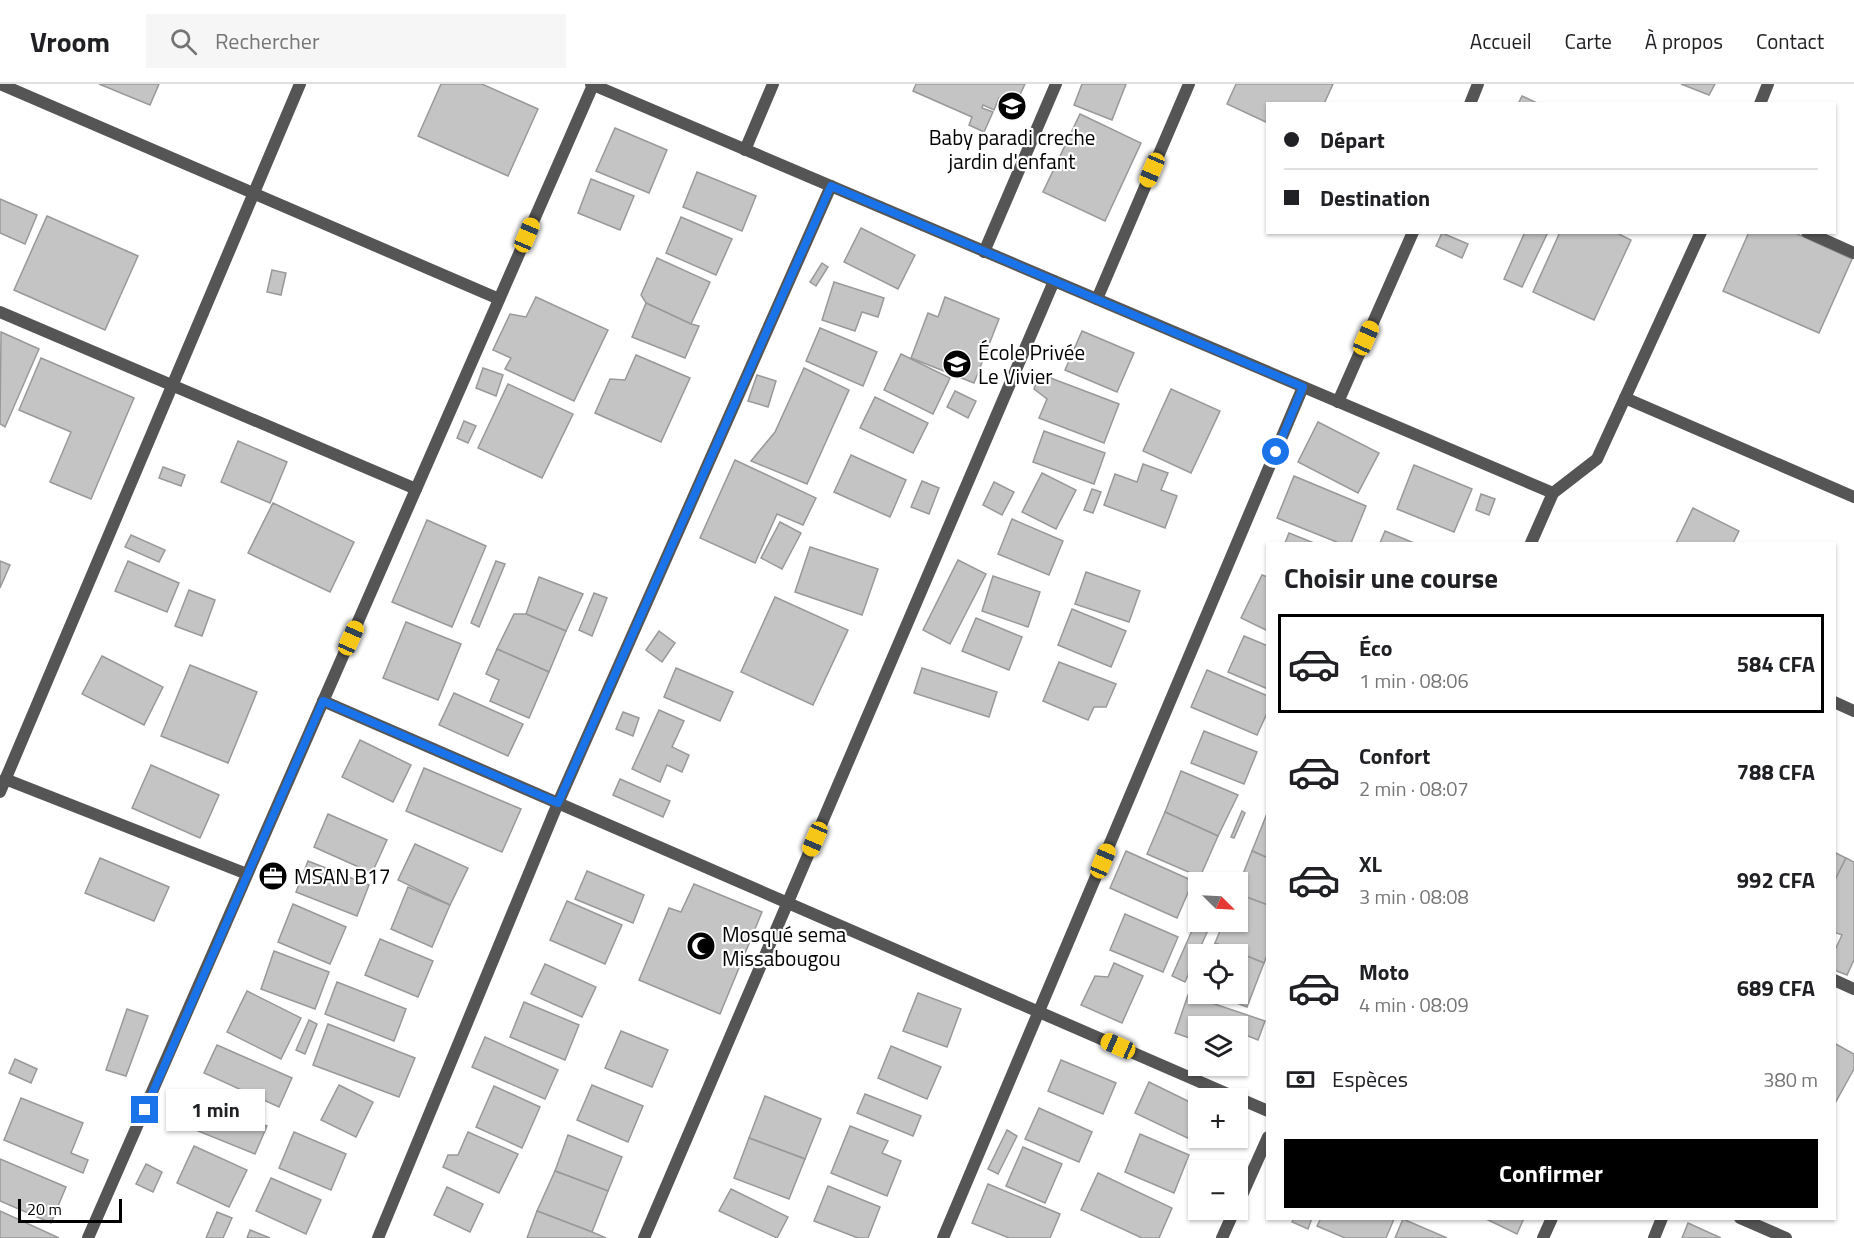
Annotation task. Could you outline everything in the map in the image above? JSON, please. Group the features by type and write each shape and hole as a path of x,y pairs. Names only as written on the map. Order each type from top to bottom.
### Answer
{"street":[{"path":"0,84 499,299"},
{"path":"0,792 300,84"},
{"path":"745,150 773,84"},
{"path":"984,252 1056,84"},
{"path":"1096,299 1190,84"},
{"path":"1471,102 1478,84"},
{"path":"1761,102 1768,84"},
{"path":"88,1238 592,85 1553,494"},
{"path":"378,1238 558,803 831,186"},
{"path":"1338,402 1412,234"},
{"path":"1531,542 1553,494 1598,459 1700,234"},
{"path":"1811,234 1854,253"},
{"path":"644,1238 1054,281"},
{"path":"0,312 416,489"},
{"path":"943,1238 1303,387"},
{"path":"1625,398 1854,497"},
{"path":"323,701 1214,1088"},
{"path":"1836,703 1854,711"},
{"path":"5,779 248,874"},
{"path":"1836,981 1854,989"},
{"path":"1248,1103 1266,1110"},
{"path":"1248,1182 1266,1141"},
{"path":"1222,1238 1230,1220"},
{"path":"1543,1238 1551,1220"},
{"path":"1654,1238 1661,1220"},
{"path":"1745,1220 1786,1238"}],"building":[{"path":"99,84 159,84 150,105"},
{"path":"441,84 482,84 538,109 508,176 418,136"},
{"path":"916,84 1025,84 1015,105 999,98 994,110 983,105 982,108 993,112 984,132 969,125 972,117 913,91"},
{"path":"1082,84 1126,84 1112,120 1074,105"},
{"path":"1236,84 1333,84 1325,102 1266,102 1266,122 1227,104"},
{"path":"1681,84 1715,84 1709,95"},
{"path":"1522,96 1535,102 1519,102"},
{"path":"1080,114 1141,143 1105,221 1043,192"},
{"path":"615,128 667,150 649,193 596,171"},
{"path":"697,172 756,196 742,231 683,207"},
{"path":"591,179 634,196 620,230 578,213"},
{"path":"0,199 37,215 25,244 0,233"},
{"path":"47,216 138,256 105,330 14,290"},
{"path":"681,217 732,239 716,275 666,253"},
{"path":"861,228 915,255 898,289 844,262"},
{"path":"1442,234 1468,244 1462,258 1436,246"},
{"path":"1524,234 1547,234 1522,287 1504,279"},
{"path":"1559,234 1619,234 1631,240 1594,320 1533,292"},
{"path":"1748,234 1797,234 1852,259 1819,333 1723,291"},
{"path":"657,258 710,282 691,324 646,303 641,295"},
{"path":"822,263 828,267 816,286 810,282"},
{"path":"272,270 286,273 281,295 267,292"},
{"path":"834,282 884,298 878,317 862,312 855,331 822,320"},
{"path":"536,297 608,330 574,401 505,369 511,358 493,350 510,314 526,317"},
{"path":"945,297 999,319 974,383 911,358 928,313 938,317"},
{"path":"646,303 699,326 685,358 632,337"},
{"path":"820,328 877,352 863,386 806,361"},
{"path":"1082,331 1134,353 1117,392 1065,370"},
{"path":"1,332 39,349 5,427 0,424"},
{"path":"901,354 950,378 933,414 884,390"},
{"path":"636,355 690,378 661,442 595,413 610,379 625,380"},
{"path":"41,358 134,398 91,499 50,482 71,432 19,410"},
{"path":"483,368 503,375 496,396 476,388"},
{"path":"804,368 849,390 807,484 751,461 775,432"},
{"path":"1040,374 1119,404 1104,443 1039,418 1047,399 1034,389"},
{"path":"757,375 776,381 768,407 748,401"},
{"path":"508,384 573,414 542,478 478,448"},
{"path":"1171,389 1220,411 1191,473 1143,451"},
{"path":"955,391 976,401 968,418 947,407"},
{"path":"875,397 928,423 913,453 860,428"},
{"path":"464,421 476,426 468,443 457,438"},
{"path":"1318,422 1379,453 1358,493 1298,462"},
{"path":"1044,431 1105,453 1094,484 1033,462"},
{"path":"238,441 287,462 270,503 221,482"},
{"path":"851,455 906,480 890,517 834,492"},
{"path":"735,460 816,498 803,525 777,514 755,563 700,538"},
{"path":"1143,464 1168,473 1161,490 1177,496 1165,528 1104,505 1115,474 1137,482"},
{"path":"1414,465 1472,489 1454,532 1397,509"},
{"path":"163,467 185,475 181,486 159,478"},
{"path":"1042,473 1076,490 1056,529 1022,512"},
{"path":"1294,476 1366,506 1351,542 1337,542 1277,518"},
{"path":"922,481 939,488 929,514 911,507"},
{"path":"994,482 1014,492 1002,515 983,505"},
{"path":"1092,489 1101,492 1093,513 1084,510"},
{"path":"1481,494 1495,499 1489,515 1476,510"},
{"path":"273,503 354,542 330,592 248,553"},
{"path":"1693,508 1739,531 1734,542 1676,542"},
{"path":"1012,519 1063,541 1049,575 998,554"},
{"path":"427,520 486,546 452,627 392,602"},
{"path":"780,522 801,533 782,569 761,558"},
{"path":"1385,531 1412,542 1380,542"},
{"path":"1289,533 1312,542 1285,542"},
{"path":"131,535 165,550 159,562 125,547"},
{"path":"810,547 878,569 862,615 795,592"},
{"path":"958,560 986,574 950,644 923,630"},
{"path":"0,561 10,565 0,588"},
{"path":"128,561 179,583 167,612 115,591"},
{"path":"496,561 505,564 479,627 471,623"},
{"path":"1086,572 1140,591 1129,622 1075,604"},
{"path":"1262,575 1266,576 1266,630 1241,618"},
{"path":"993,576 1040,592 1028,627 982,611"},
{"path":"539,577 583,594 566,631 526,614"},
{"path":"189,590 215,600 202,636 175,626"},
{"path":"594,593 607,598 592,636 579,630"},
{"path":"775,597 848,630 813,705 741,672"},
{"path":"1072,609 1126,631 1111,667 1058,645"},
{"path":"514,614 526,614 566,631 549,672 497,649"},
{"path":"976,618 1022,637 1009,670 962,651"},
{"path":"406,622 461,644 438,700 383,678"},
{"path":"659,631 675,643 662,662 646,650"},
{"path":"1244,636 1266,645 1266,688 1228,672"},
{"path":"497,649 549,672 529,718 490,701 499,680 486,674"},
{"path":"102,656 163,687 144,725 82,694"},
{"path":"1059,662 1116,684 1106,707 1094,707 1088,720 1043,701"},
{"path":"190,665 257,692 228,763 161,736"},
{"path":"676,668 733,692 720,721 664,697"},
{"path":"922,668 997,692 989,717 914,693"},
{"path":"1207,670 1266,695 1266,715 1257,735 1191,707"},
{"path":"454,693 523,724 508,756 439,725"},
{"path":"659,710 684,721 672,747 689,755 682,772 667,765 660,782 632,769"},
{"path":"623,712 639,718 633,736 616,729"},
{"path":"1204,731 1257,752 1244,784 1191,763"},
{"path":"360,740 411,765 393,802 342,777"},
{"path":"151,765 219,795 200,838 132,808"},
{"path":"424,768 521,809 502,852 406,811"},
{"path":"1181,771 1238,795 1218,836 1165,812"},
{"path":"620,779 670,801 663,817 613,795"},
{"path":"1242,811 1245,813 1234,838 1231,837"},
{"path":"1165,812 1218,836 1202,872 1188,872 1147,854"},
{"path":"328,814 387,840 372,873 314,847"},
{"path":"1266,816 1266,857 1252,851"},
{"path":"415,844 468,868 450,905 398,880"},
{"path":"1126,851 1188,879 1188,893 1177,918 1110,888"},
{"path":"1252,851 1266,857 1266,904 1248,898 1248,872 1244,872"},
{"path":"1836,853 1846,858 1836,878"},
{"path":"100,858 169,887 154,921 85,893"},
{"path":"1846,858 1854,862 1854,960 1847,975 1836,971 1836,948 1842,935 1836,933 1836,878"},
{"path":"308,861 369,885 357,916 296,892"},
{"path":"587,871 644,895 633,923 575,899"},
{"name":"Mosqué sema Missabougou","path":"694,884 762,912 720,1014 639,980 669,908 681,912"},
{"path":"408,887 450,905 432,947 391,929"},
{"path":"1248,898 1266,904 1266,958 1264,963 1248,956 1248,944 1215,943 1220,932 1248,932"},
{"path":"567,901 622,925 605,964 550,940"},
{"path":"293,904 346,927 330,964 278,942"},
{"path":"1125,914 1178,937 1163,972 1110,950"},
{"path":"1191,932 1207,932 1202,944 1188,944 1188,975 1185,982 1172,976"},
{"path":"380,939 433,961 418,997 365,975"},
{"path":"274,951 329,972 315,1009 261,989"},
{"path":"1248,956 1264,963 1247,1007 1239,1004 1248,1004"},
{"path":"1114,963 1143,976 1122,1023 1081,1005 1095,976 1108,977"},
{"path":"545,964 596,987 582,1017 531,994"},
{"path":"337,982 406,1009 394,1041 325,1014"},
{"path":"247,991 301,1018 281,1059 227,1032"},
{"path":"918,993 961,1009 947,1047 903,1031"},
{"path":"1188,995 1188,1004 1215,1004 1265,1021 1258,1040 1248,1036 1248,1016 1188,1016 1188,1038 1175,1033"},
{"path":"524,1002 579,1025 565,1060 510,1037"},
{"path":"127,1009 148,1016 126,1076 106,1070"},
{"path":"309,1020 317,1024 305,1054 296,1050"},
{"path":"328,1024 415,1058 399,1097 313,1065"},
{"path":"621,1031 668,1050 652,1087 605,1068"},
{"path":"485,1037 558,1070 545,1099 472,1067"},
{"path":"1836,1044 1854,1054 1854,1069 1836,1101"},
{"path":"217,1045 292,1078 279,1107 204,1073"},
{"path":"891,1046 941,1067 927,1099 878,1078"},
{"path":"15,1059 37,1069 31,1083 9,1073"},
{"path":"1061,1060 1116,1083 1103,1114 1048,1091"},
{"path":"1149,1082 1188,1101 1188,1138 1135,1113"},
{"path":"339,1085 373,1102 356,1137 321,1120"},
{"path":"592,1085 643,1106 628,1142 577,1120"},
{"path":"494,1086 540,1107 522,1148 476,1127"},
{"path":"865,1094 921,1116 913,1136 857,1113"},
{"path":"765,1096 821,1119 805,1159 749,1138"},
{"path":"21,1098 83,1123 71,1153 88,1160 83,1173 4,1140"},
{"path":"212,1103 267,1126 255,1154 193,1129"},
{"path":"1039,1108 1092,1132 1079,1162 1025,1139"},
{"path":"850,1126 888,1141 882,1153 901,1161 887,1196 831,1173"},
{"path":"1007,1130 1017,1136 998,1174 988,1169"},
{"path":"294,1132 346,1154 331,1190 279,1168"},
{"path":"468,1132 518,1154 499,1193 443,1167 448,1155 458,1155"},
{"path":"1140,1134 1189,1155 1174,1193 1125,1172"},
{"path":"568,1135 622,1157 608,1191 555,1171"},
{"path":"749,1138 805,1159 789,1199 734,1178"},
{"path":"194,1146 247,1170 229,1207 177,1183"},
{"path":"1023,1147 1062,1164 1045,1203 1006,1186"},
{"path":"0,1159 66,1187 51,1223 0,1201"},
{"path":"146,1164 162,1172 153,1192 136,1184"},
{"path":"555,1171 608,1191 592,1232 537,1211"},
{"path":"1098,1173 1172,1208 1159,1238 1142,1238 1081,1210"},
{"path":"271,1178 321,1200 306,1234 256,1211"},
{"path":"988,1184 1060,1214 1050,1238 1009,1238 972,1223"},
{"path":"828,1186 880,1207 868,1238 858,1238 814,1221"},
{"path":"447,1187 483,1204 470,1232 434,1215"},
{"path":"731,1189 788,1217 777,1238 719,1211"},
{"path":"0,1211 59,1238 0,1238"},
{"path":"537,1211 592,1232 606,1238 527,1238"},
{"path":"217,1212 232,1218 223,1238 206,1238"},
{"path":"1293,1220 1311,1220 1308,1229 1292,1222"},
{"path":"1320,1220 1394,1220 1386,1238 1345,1238 1317,1226"},
{"path":"1403,1220 1405,1220 1447,1238 1395,1238"},
{"path":"1488,1220 1523,1220 1517,1234"},
{"path":"1688,1223 1721,1238 1682,1238"},
{"path":"250,1230 270,1238 247,1238"}],"place":[{"name":"Baby paradi creche jardin d'enfant","path":"1012,106"},
{"name":"École Privée Le Vivier","path":"957,364"},
{"name":"MSAN B17","path":"273,876"},
{"name":"Mosqué sema Missabougou","path":"701,946"}],"route":[{"path":"145,1110 323,701 558,803 831,186 1303,387 1276,452"}]}
